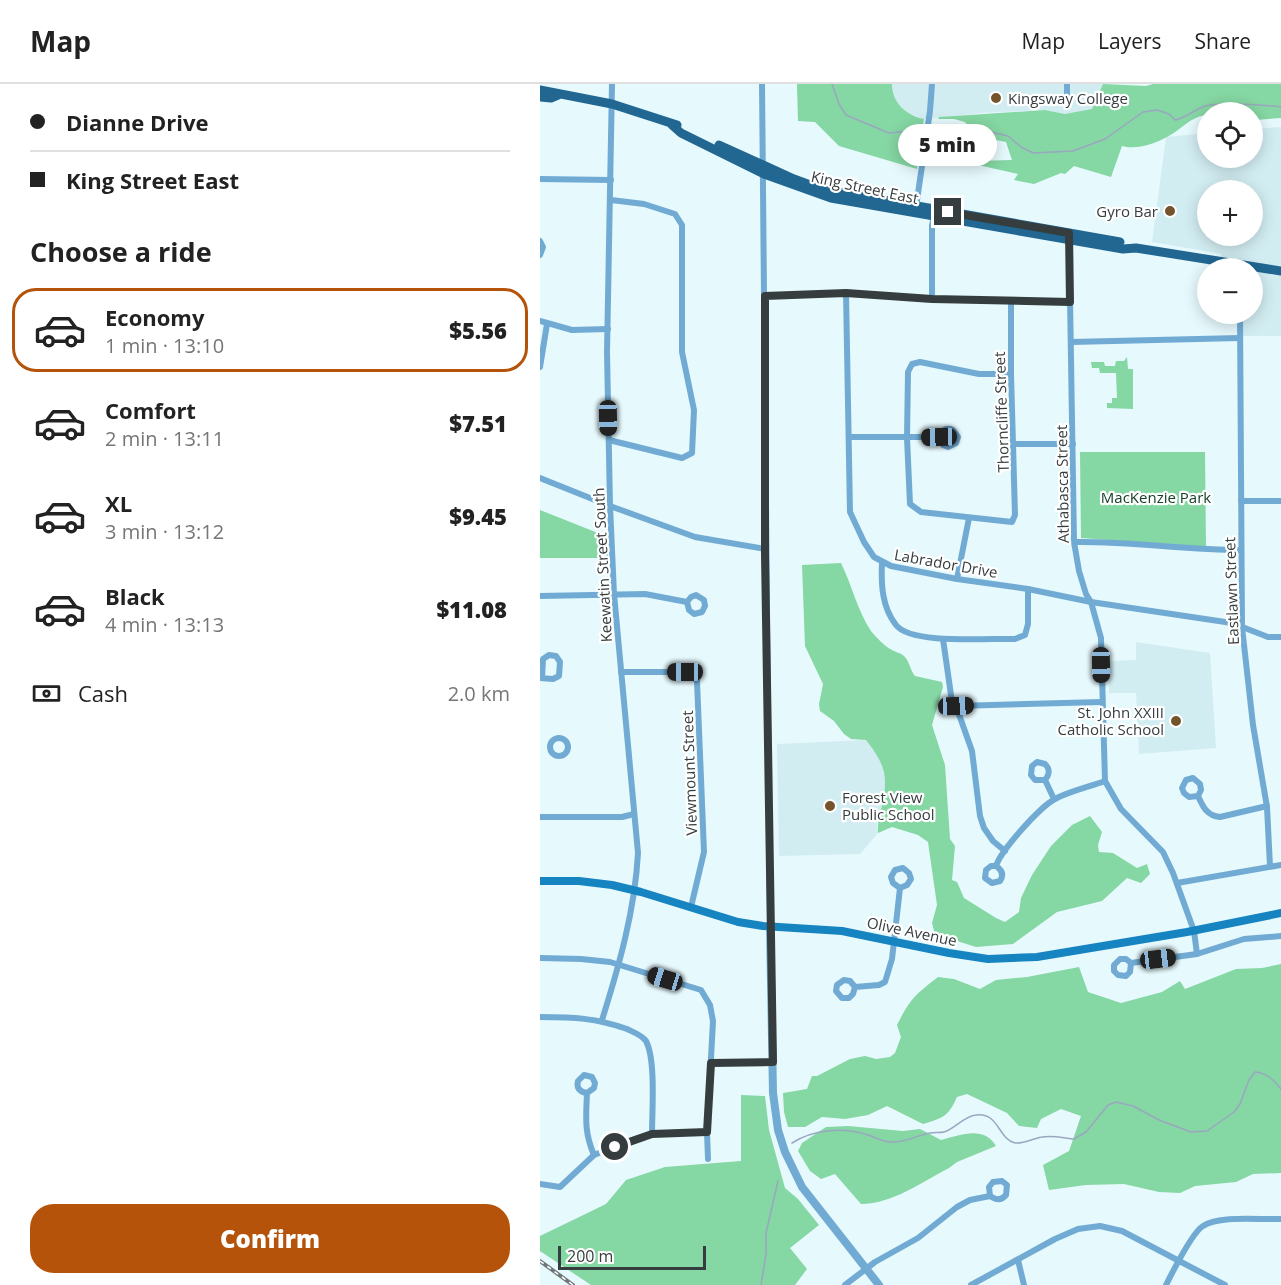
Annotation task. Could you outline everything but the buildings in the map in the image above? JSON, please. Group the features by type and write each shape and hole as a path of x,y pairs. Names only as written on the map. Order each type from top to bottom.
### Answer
{"main road":[{"name":"King Street East","path":"540,90 612,104 672,125 681,133 764,170 821,189 916,210 1124,243 1136,248 1197,259"},
{"name":"King Street East","path":"540,97 551,98 560,94"},
{"name":"King Street East","path":"1263,269 1281,271"},
{"name":"Olive Avenue","path":"540,881 588,882 635,890 738,922 842,931 967,957 1021,959 1194,931 1281,913"}],"street":[{"name":"Keewatin Street South","path":"602,1020 619,965 635,890 638,853 614,594 610,506 608,329 612,84"},
{"path":"762,84 765,549 773,1093 776,1121 785,1152 794,1171 816,1205 879,1285"},
{"path":"916,210 932,84"},
{"path":"1067,84 1067,97"},
{"path":"540,179 611,180"},
{"path":"609,440 682,458 692,453 694,410 682,352 682,225 675,214 644,204 610,200"},
{"path":"932,299 935,213"},
{"name":"Athabasca Street","path":"1069,236 1074,542 1079,571 1101,638 1105,781 1121,809 1163,852 1194,931 1197,954"},
{"path":"540,241 543,247 540,255"},
{"path":"765,296 846,293 932,299 1070,302"},
{"name":"Labrador Drive","path":"846,293 850,512 874,557 882,563 957,579 1232,623 1268,637 1281,637"},
{"name":"Thorncliffe Street","path":"969,518 1012,522 1015,515 1011,301"},
{"path":"540,368 543,323 572,330 608,329"},
{"name":"Eastlawn Street","path":"1240,324 1242,627 1253,725 1267,806 1270,866"},
{"path":"1071,342 1240,338"},
{"path":"957,579 969,518 921,512 910,504 907,438 908,372 912,364 920,362 979,374 1011,374"},
{"path":"850,437 939,437"},
{"path":"1014,444 1072,444"},
{"path":"540,478 694,537 765,549"},
{"path":"1241,501 1281,501"},
{"path":"1074,542 1241,550"},
{"path":"882,563 881,584 885,606 897,628 921,637 1015,639 1026,635 1028,589"},
{"path":"540,596 645,594 687,602"},
{"path":"943,639 952,702 956,706 972,751 980,816 984,828 993,841 1005,851"},
{"name":"Viewmount Street","path":"621,672 685,672 691,673 697,681 704,852 691,908"},
{"path":"956,706 1102,702"},
{"path":"540,746 549,746"},
{"path":"1044,780 1054,799"},
{"path":"996,866 1005,851 1037,814 1054,799 1105,781"},
{"path":"1198,796 1207,813 1212,816 1267,806"},
{"path":"540,817 622,817 634,814"},
{"path":"1176,883 1281,865"},
{"path":"855,987 879,985 885,982 892,959 900,888"},
{"path":"1131,963 1197,954 1244,939 1281,936"},
{"path":"540,958 581,959 619,965 701,990 710,1005 713,1021 707,1132 708,1159"},
{"path":"540,1017 602,1020 635,1032 645,1039 651,1055 652,1134"},
{"path":"711,1063 773,1062"},
{"path":"587,1094 587,1138 594,1155"},
{"path":"540,1184 560,1187 594,1155 652,1134 707,1132"},
{"path":"845,1285 918,1238 957,1207 970,1200 990,1196"},
{"path":"1166,1285 1200,1227 1211,1222 1281,1219"},
{"path":"971,1285 1055,1239 1078,1229 1101,1226 1122,1231 1224,1285"},
{"path":"1018,1260 1024,1285"}],"shaded area":[{"name":"Kingsway College","path":"892,84 1103,84 1092,109 1085,112 1065,114 1045,110 924,119 906,112 897,103 892,93"},
{"path":"1281,127 1281,336 1243,336 1243,324 1263,324 1263,258 1221,258 1221,254 1152,242 1166,137 1197,134 1197,168 1263,168 1263,128"},
{"name":"St. John XXIII Catholic School","path":"1136,642 1210,653 1216,748 1139,754 1136,693 1109,693 1109,661 1136,660"},
{"name":"Forest View Public School","path":"866,740 880,760 886,777 886,787 877,825 878,833 860,854 779,856 777,744"}],"green space":[{"path":"797,84 892,84 894,97 901,107 911,115 924,119 917,169 839,146 815,122 798,121"},
{"path":"1103,84 1146,86 1153,84 1281,84 1281,118 1263,119 1263,102 1197,102 1197,118 1172,134 1145,146 1122,146 1111,177 1074,166 1065,174 1061,173 1034,184 1014,180 1018,174 978,165 979,162 974,161 1012,160 1006,142 971,135 965,122 938,119 939,117 1045,110 1065,114 1092,109"},
{"path":"934,126 959,126 964,129 965,135 957,135 935,143 932,141"},
{"path":"1127,357 1128,369 1133,369 1133,409 1107,408 1107,403 1112,403 1112,398 1117,398 1116,373 1100,373 1099,368 1092,368 1091,362 1104,362 1105,366 1115,366 1116,361 1124,361"},
{"name":"MacKenzie Park","path":"1080,452 1205,452 1206,547 1081,538"},
{"path":"540,510 608,537 608,558 540,558"},
{"path":"841,563 862,615 873,633 886,646 904,656 915,676 942,682 943,687 932,725 945,765 950,839 955,846 952,880 957,882 964,898 1005,922 1019,912 1021,898 1032,875 1051,846 1072,825 1090,816 1102,832 1098,845 1099,852 1113,853 1137,868 1147,864 1150,874 1141,883 1127,878 1102,901 1057,912 1013,944 976,947 935,934 932,923 937,905 928,842 918,835 892,827 878,833 885,785 881,763 866,740 851,739 834,721 820,711 823,684 805,646 802,565"},
{"path":"1281,964 1281,1173 1253,1174 1236,1182 1195,1186 1180,1193 1159,1192 1124,1184 1086,1185 1049,1190 1043,1165 1069,1151 1081,1116 1061,1109 1041,1119 1037,1128 1019,1126 1007,1113 967,1094 957,1097 951,1109 944,1116 923,1124 887,1106 868,1115 845,1119 822,1117 805,1127 788,1127 783,1093 807,1089 812,1076 817,1076 850,1059 865,1056 876,1059 890,1057 895,1053 901,1037 897,1025 906,1009 918,993 938,977 954,979 980,989 996,980 1027,977 1079,967 1088,992 1121,1003 1162,992 1180,981 1185,989 1236,969 1262,968"},
{"path":"741,1095 765,1096 769,1130 785,1188 798,1199 819,1225 790,1248 807,1269 795,1285 591,1285 540,1251 540,1236 606,1204 626,1180 665,1167 741,1161"},
{"path":"848,1126 903,1131 920,1129 941,1140 971,1133 985,1136 996,1146 957,1162 917,1186 895,1196 861,1204 835,1174 821,1179 810,1171 798,1151 802,1143 826,1127"}],"waterway":[{"path":"832,84 839,104 846,115 889,133 911,131 923,134"},
{"path":"933,136 961,130 987,131 1008,136 1033,153 1073,151 1105,139 1143,112 1157,110 1169,114 1175,120 1205,106 1219,104 1281,107"},
{"path":"792,1143 819,1132 839,1130 859,1132 887,1142 899,1142 930,1133 944,1132 976,1115 984,1115 994,1121 1005,1137 1015,1143 1046,1136 1074,1139 1086,1132 1108,1105 1116,1102 1133,1106 1159,1120 1191,1132 1207,1131 1234,1112 1255,1072 1270,1077 1281,1089"},
{"path":"761,1285 766,1254 766,1233 778,1181"}],"railway":[{"path":"540,1261 573,1285"}],"place":[{"name":"Kingsway College","path":"996,98"},
{"name":"Gyro Bar","path":"1170,211"},
{"name":"St. John XXIII Catholic School","path":"1176,721"},
{"name":"Forest View Public School","path":"830,806"}],"route":[{"path":"615,1147 652,1134 707,1132 711,1063 773,1062 765,555 765,296 846,293 932,299 1070,302 1069,233 948,212"}]}
